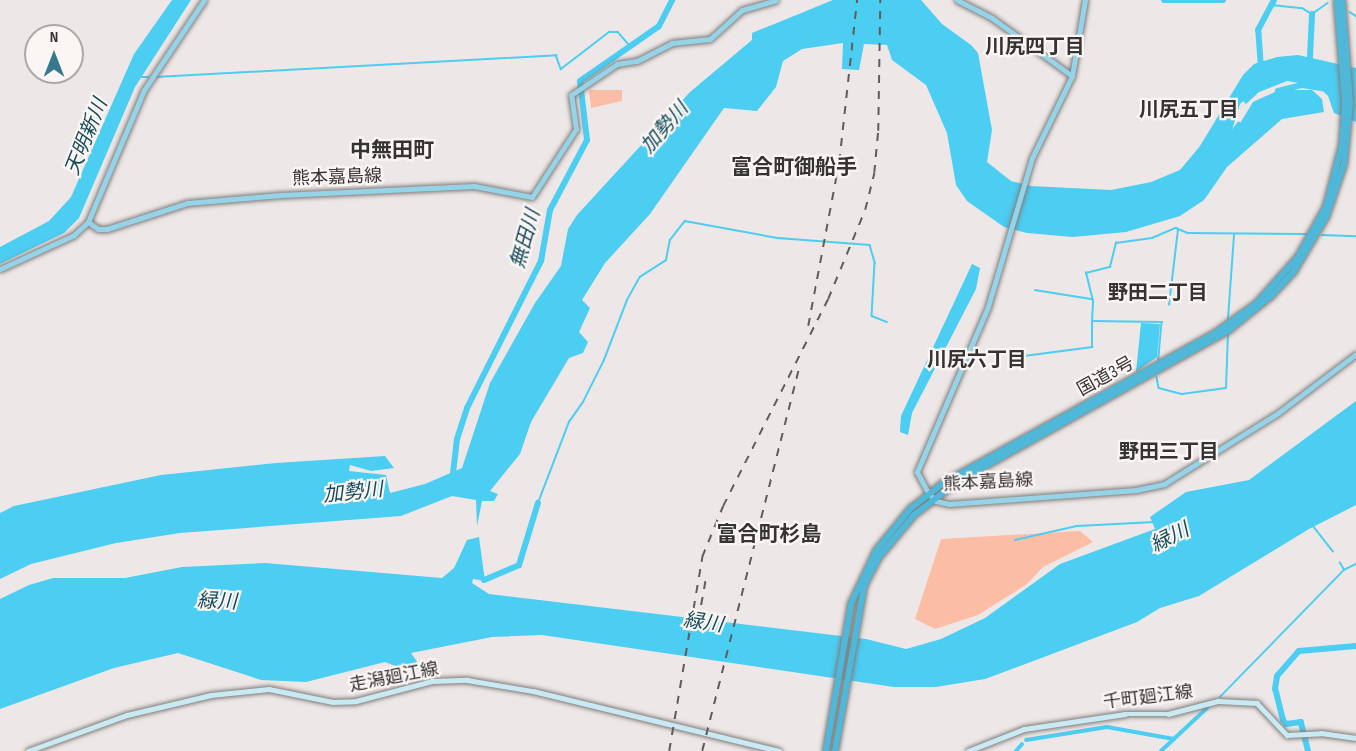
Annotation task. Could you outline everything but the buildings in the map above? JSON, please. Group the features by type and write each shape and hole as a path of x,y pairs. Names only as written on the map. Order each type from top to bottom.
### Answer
{"highway":[{"name":"国道3号","path":"1337,0 1341,15"},
{"name":"国道3号","path":"826,751 847,623 859,583 876,551 930,495 1194,351 1252,314 1294,271 1321,229 1340,181 1346,129 1342,0"},
{"name":"国道3号","path":"835,751 855,623 864,586 879,557 930,495"}],"main road":[{"path":"0,269 74,235 88,222 144,90 204,0"},
{"name":"熊本嘉島線","path":"88,222 98,229 107,229 187,203 281,195 474,186 532,197 574,136 577,116 571,95 617,64 637,61 666,45 710,39 742,10 776,0"},
{"path":"957,0 992,18 1072,76"},
{"name":"熊本嘉島線","path":"1084,0 1072,76 1032,158 979,332 917,472 930,495 949,504 1136,490 1164,484 1278,413 1356,354"},
{"name":"走潟廻江線","path":"28,751 127,715 211,695 269,689 333,702 356,701 432,681 458,680 533,691 779,751"},
{"name":"千町廻江線","path":"968,751 1024,729 1125,714 1168,714 1218,702 1257,703 1282,733 1356,738"}],"shaded area":[{"path":"589,90 622,90 622,101 591,108"},
{"path":"1080,531 1093,542 1043,567 1027,584 978,615 935,629 915,619 941,539"}],"water":[{"path":"172,0 191,0 135,87 79,218 64,233 0,264 0,247 49,221 71,197 134,54"},
{"path":"833,0 921,0 942,24 971,45 978,53 992,130 987,162 1011,181 1031,186 1111,190 1151,182 1180,170 1200,146 1243,75 1254,64 1277,57 1298,55 1356,68 1356,122 1334,113 1328,96 1318,86 1287,81 1259,92 1246,104 1243,101 1240,104 1228,143 1253,102 1279,90 1312,90 1322,99 1324,112 1282,119 1227,167 1204,200 1180,216 1126,232 1073,237 1027,233 1004,227 967,201 956,185 947,133 926,85 892,60 887,45 864,44 859,70 842,69 843,43 802,49 783,61 776,87 757,111 724,108 650,214 605,263 582,300 590,308 579,332 588,342 583,353 569,358 531,422 520,454 490,491 498,494 494,501 482,501 477,526 476,500 452,496 401,516 180,533 116,543 31,564 0,579 0,513 14,506 161,475 276,463 385,456 394,468 371,471 350,465 349,471 386,475 390,493 425,484 462,468 490,383 535,303 561,266 568,229 577,215 690,92 752,40 752,33"},
{"path":"972,264 980,268 976,289 912,413 908,435 900,432 901,416"},
{"path":"1141,323 1160,324 1157,357 1136,372"},
{"name":"緑川","path":"1356,401 1356,505 1309,529 1199,596 1160,608 1137,622 985,679 936,687 894,687 542,635 492,637 411,653 422,669 403,669 385,662 306,682 261,680 178,653 114,668 0,709 0,599 29,585 53,578 125,578 182,567 265,563 442,578 454,568 467,540 479,537 485,581 473,579 472,583 489,594 866,639 906,649 941,639 985,618 1060,564 1155,529 1150,517 1186,492 1249,480"}],"waterway":[{"name":"無田川","path":"452,482 457,439 467,408 541,261 550,210 587,140 580,81 659,26 672,0"},
{"path":"1164,0 1223,0"},
{"path":"1261,69 1258,30 1274,0"},
{"path":"1272,5 1302,8 1312,14 1328,3"},
{"path":"1350,12 1356,16"},
{"path":"1310,57 1312,14"},
{"path":"156,77 556,55 561,69 609,32 618,32 630,46"},
{"path":"140,77 148,77"},
{"name":"加勢川","path":"1278,91 1302,85 1326,89"},
{"name":"加勢川","path":"1224,145 1239,125"},
{"path":"538,503 569,422 583,402 604,360 627,300 640,277 666,260 670,240 685,221 778,238 870,245 875,263 872,316 887,322"},
{"path":"1092,322 1093,301 1086,273 1110,267 1116,243 1152,238 1176,228 1188,233 1306,234"},
{"path":"1169,305 1178,230"},
{"path":"1228,319 1234,235"},
{"path":"1322,235 1356,236"},
{"path":"1035,290 1092,299"},
{"path":"1024,356 1092,347 1092,321 1162,322 1159,359"},
{"path":"1157,377 1159,388 1182,394 1226,388 1228,333"},
{"path":"484,580 519,565 538,503"},
{"name":"緑川","path":"1015,540 1077,526 1154,522"},
{"path":"1314,527 1333,551"},
{"path":"1220,697 1344,570 1340,563"},
{"path":"1344,570 1356,564"},
{"path":"1308,751 1301,722 1286,724 1283,720 1275,689 1277,676 1299,651 1356,646"},
{"path":"1161,751 1207,708"},
{"path":"1026,740 1107,727 1174,739"},
{"path":"1016,751 1022,744"}],"railway":[{"path":"808,326 839,162 857,0"},
{"path":"669,751 702,557 723,506 828,299 865,210 874,173 878,131 880,0"},
{"path":"702,751 799,367"},
{"path":"698,621 706,577"}],"district":[{"name":"川尻四丁目","path":"1035,47"},
{"name":"川尻五丁目","path":"1189,110"},
{"name":"中無田町","path":"392,151"},
{"name":"富合町御船手","path":"794,168"},
{"name":"野田二丁目","path":"1158,293"},
{"name":"川尻六丁目","path":"977,360"},
{"name":"野田三丁目","path":"1169,452"},
{"name":"富合町杉島","path":"769,535"}],"water label":[{"name":"天明新川","path":"87,137"}]}
